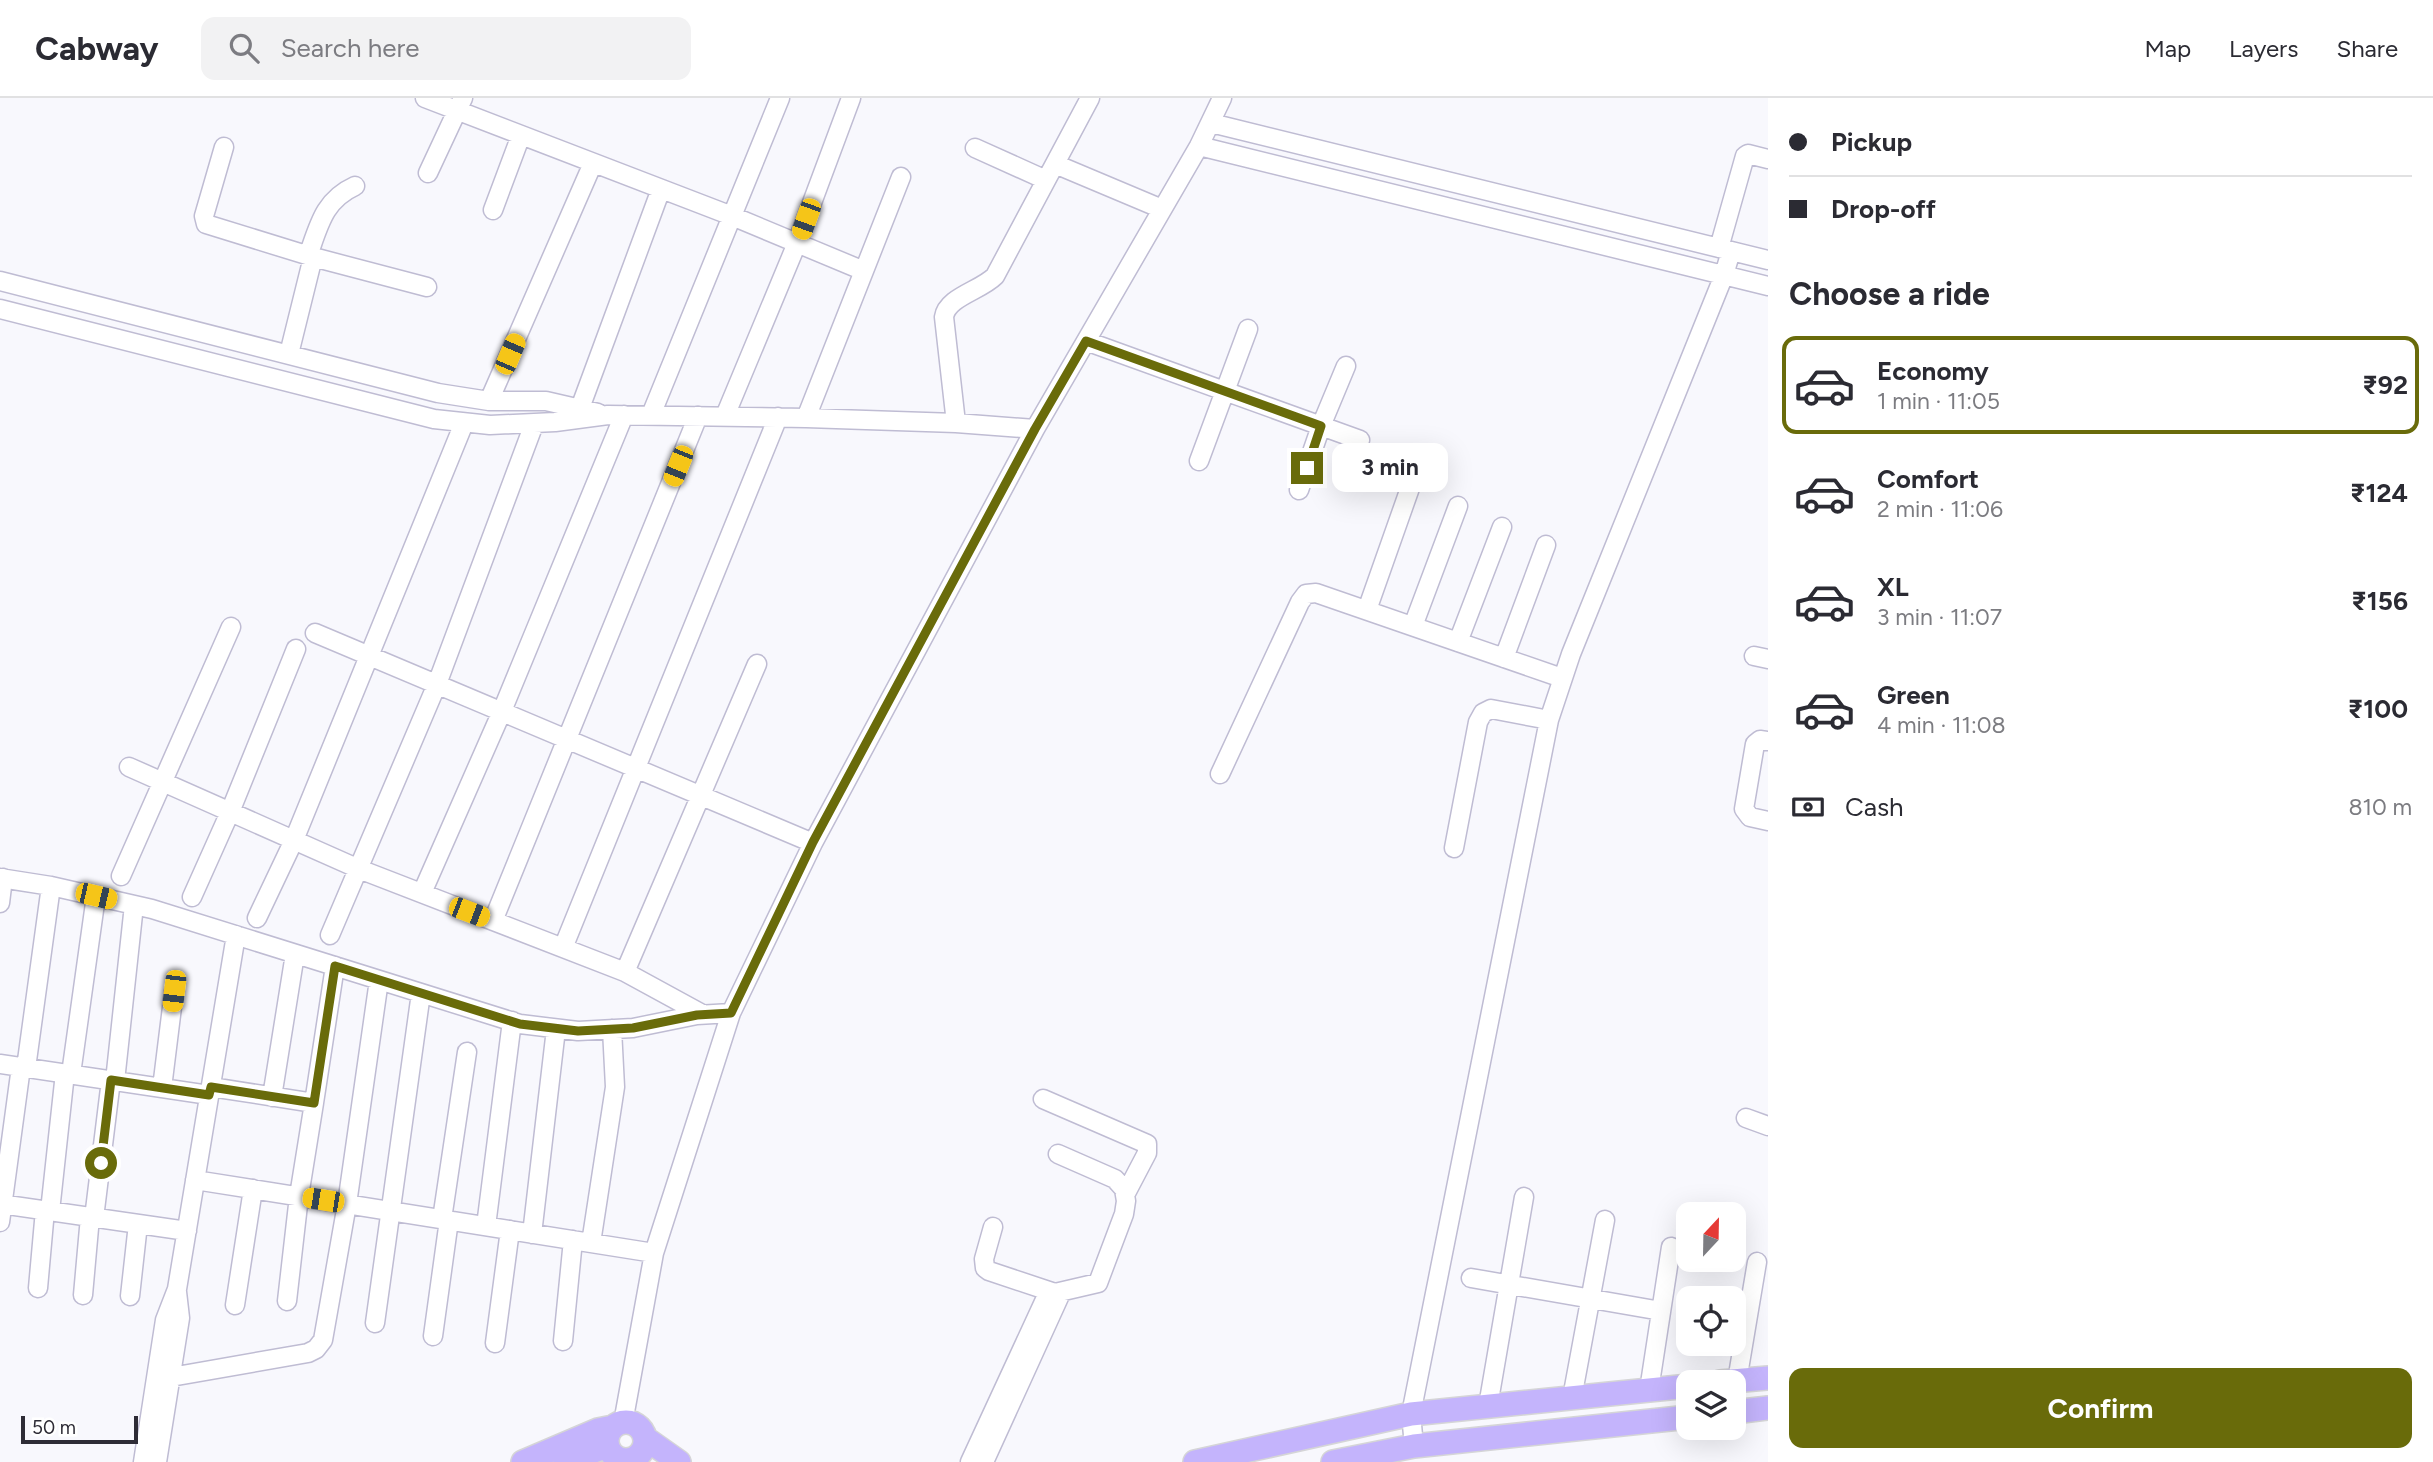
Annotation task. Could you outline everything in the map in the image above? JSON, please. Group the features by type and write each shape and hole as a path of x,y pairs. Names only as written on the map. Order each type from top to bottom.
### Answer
{"main road":[{"path":"1746,1380 1768,1378"},
{"path":"1195,1462 1411,1414 1676,1387"},
{"path":"1746,1411 1768,1408"},
{"path":"1333,1462 1414,1446 1676,1418"},
{"path":"523,1462 598,1430 629,1449 679,1462"},
{"path":"565,1462 629,1449"}],"street":[{"path":"425,98 460,104 521,135 732,216 864,271"},
{"path":"651,415 780,98"},
{"path":"725,416 797,243 850,98"},
{"path":"956,423 945,309 950,303 985,286 995,276 1090,98"},
{"path":"629,1449 654,1254 731,1013 813,842 1035,429 1199,146 1222,98"},
{"path":"428,173 460,104"},
{"path":"1211,123 1768,260"},
{"path":"493,211 521,135"},
{"path":"224,146 204,216 206,224 427,287"},
{"path":"1199,146 1768,286"},
{"path":"975,148 1046,180"},
{"path":"1414,1446 1411,1414 1549,720 1562,678 1724,275 1725,249 1745,156 1748,154 1768,159"},
{"path":"489,401 593,163"},
{"path":"1055,164 1162,209"},
{"path":"806,418 901,177"},
{"path":"289,354 323,216 340,192 355,186"},
{"path":"578,414 662,189"},
{"path":"0,281 438,393 489,401 546,401 578,414"},
{"path":"0,309 434,419 464,423 534,424 578,414 778,417 956,423 1035,429"},
{"path":"1199,461 1248,329"},
{"path":"1086,341 1360,440"},
{"path":"1299,490 1321,426 1346,366"},
{"path":"422,893 502,711 616,415"},
{"path":"493,921 698,416"},
{"path":"563,948 778,417"},
{"path":"257,918 294,840 464,423"},
{"path":"330,934 437,684 534,424"},
{"path":"1367,610 1410,488"},
{"path":"1413,626 1458,506"},
{"path":"1458,642 1502,527"},
{"path":"1504,658 1546,545"},
{"path":"1220,774 1306,594 1316,593 1562,678"},
{"path":"121,876 231,627"},
{"path":"315,633 813,842"},
{"path":"192,897 230,812 296,649"},
{"path":"625,972 757,664"},
{"path":"1454,848 1478,722 1483,713 1491,709 1549,720"},
{"path":"1768,741 1760,740 1755,744 1744,809 1750,817 1768,821"},
{"path":"129,767 359,869 625,972 702,1014"},
{"path":"0,903 1,878 96,896 236,935 512,1021 556,1029 612,1030 702,1014 731,1013"},
{"path":"0,1222 51,886"},
{"path":"38,1289 47,1211 96,896"},
{"path":"83,1295 134,905"},
{"path":"143,1462 165,1320 177,1289 236,935"},
{"path":"272,1097 295,954"},
{"path":"287,1301 299,1196 335,966"},
{"path":"171,1377 308,1353 316,1349 323,1340 327,1330 347,1204 379,979"},
{"path":"162,1088 174,991"},
{"path":"375,1323 421,993"},
{"path":"486,1226 512,1021"},
{"path":"532,1234 556,1029"},
{"path":"563,1341 615,1087 612,1030"},
{"path":"433,1336 467,1052"},
{"path":"0,1064 162,1088 314,1103"},
{"path":"1043,1099 1147,1144 1147,1153 1125,1195"},
{"path":"1746,1118 1768,1126"},
{"path":"993,1227 984,1259 985,1268 1055,1292 1098,1283 1124,1214 1124,1189 1115,1179 1058,1154"},
{"path":"195,1180 654,1254"},
{"path":"235,1305 253,1189"},
{"path":"1488,1406 1524,1197"},
{"path":"1,1204 187,1231"},
{"path":"1572,1398 1605,1220"},
{"path":"130,1296 138,1224"},
{"path":"495,1343 510,1230"},
{"path":"1649,1390 1671,1247"},
{"path":"1731,1370 1757,1262"},
{"path":"1471,1278 1661,1311"},
{"path":"157,1462 180,1318 177,1289"},
{"path":"970,1462 1055,1292"},
{"path":"984,1462 1055,1292"}],"route":[{"path":"101,1163 111,1080 209,1095 211,1087 314,1103 335,966 520,1024 578,1031 633,1028 697,1015 731,1013 813,842 1035,429 1086,341 1321,426 1307,468"}]}
